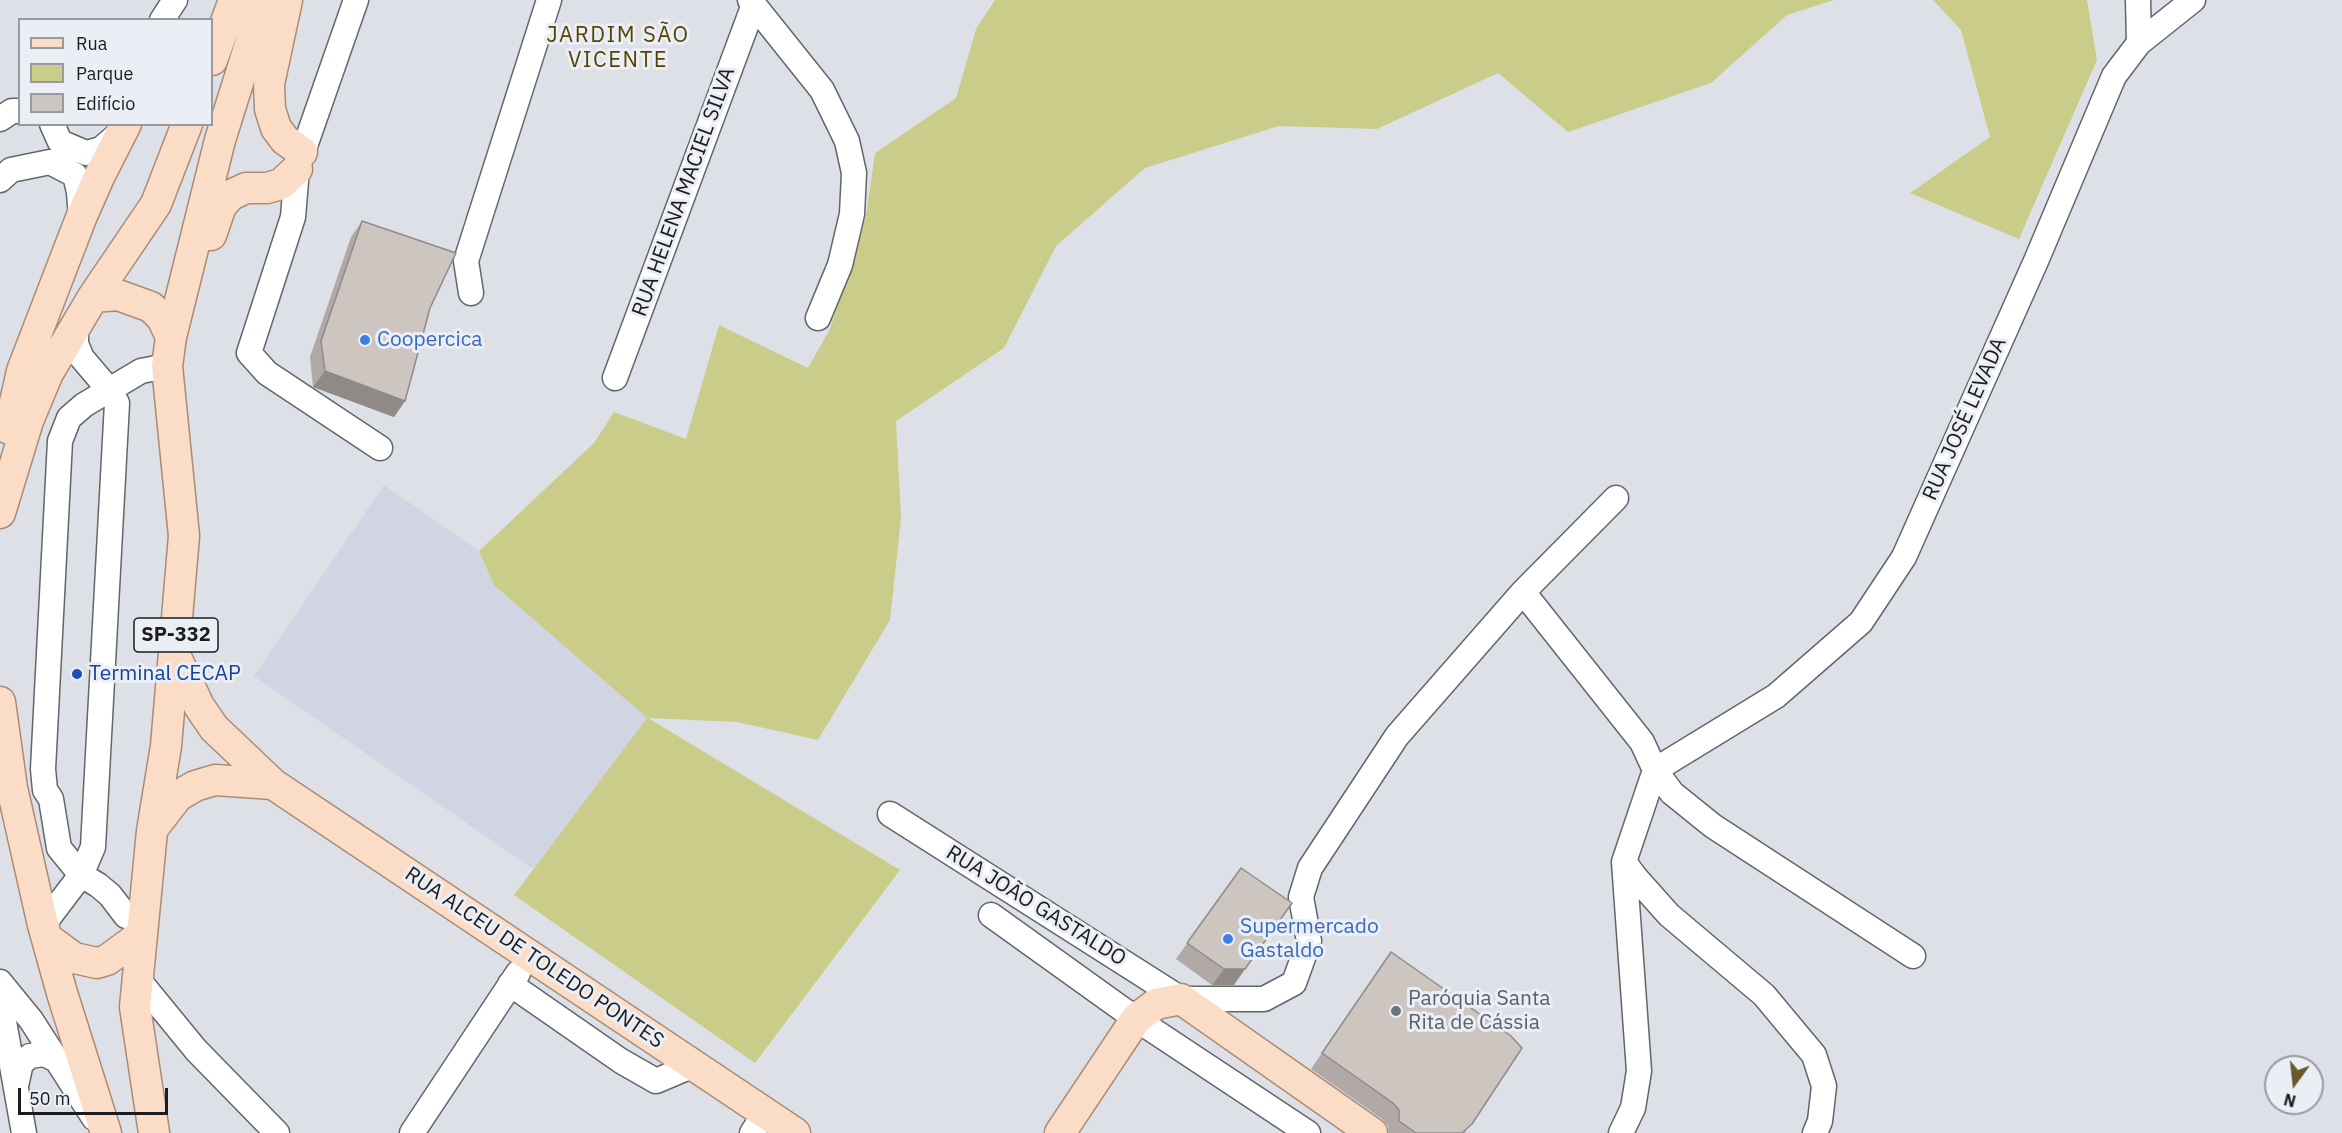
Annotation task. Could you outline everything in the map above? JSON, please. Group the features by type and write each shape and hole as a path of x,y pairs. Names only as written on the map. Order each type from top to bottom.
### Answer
{"main road":[{"path":"204,18 221,0"},
{"path":"213,57 234,0"},
{"name":"SP-332","path":"154,1133 135,1007 152,831 166,746 184,536 169,352 220,140 264,0"},
{"path":"189,271 206,248 221,207 231,195 246,188 267,188 281,184 299,161 276,128 270,109 269,84 288,0"},
{"path":"3,501 28,421 48,373 93,297 156,204 186,126"},
{"path":"3,501 9,429 22,371 81,218 124,127"},
{"path":"93,297 118,295 151,307 162,318 169,352"},
{"name":"RUA ALCEU DE TOLEDO PONTES","path":"175,654 199,706 214,728 273,784 694,1065 758,1123 795,1133"},
{"path":"0,702 5,767 45,932 105,1133"},
{"name":"RUA ALCEU DE TOLEDO PONTES","path":"152,831 178,796 195,786 215,780 273,784"},
{"path":"45,932 74,958 97,963 107,960 142,929"},
{"path":"1060,1133 1136,1019 1156,1004 1181,999 1372,1133"}],"street":[{"path":"163,18 175,0"},
{"path":"356,0 299,161 293,217 249,353 267,373 380,448"},
{"path":"471,293 466,261 549,0"},
{"path":"2138,0 2139,43"},
{"name":"RUA JOSÉ LEVADA","path":"1655,770 1776,696 1861,621 1904,557 2036,261 2114,75 2139,43 2193,0"},
{"path":"752,3 822,90 847,141 854,173 852,214 840,265 818,318"},
{"name":"RUA HELENA MACIEL SILVA","path":"615,378 752,3"},
{"path":"0,119 12,111 18,111"},
{"path":"53,126 60,142 86,153 101,149 124,127"},
{"path":"4,170 50,162 75,175 80,192 81,218"},
{"path":"45,932 81,874 93,847 117,415 117,403 78,350 76,325"},
{"path":"142,929 126,916 110,895 81,874 59,849 51,799 45,790 43,769 60,441 78,397 86,389 106,387 141,371 169,352"},
{"path":"1181,999 1264,999 1294,983 1309,941 1301,897 1310,868 1397,736 1523,592 1616,498"},
{"path":"1523,592 1642,742 1655,770 1672,793 1713,825 1913,956"},
{"path":"1621,1133 1634,1108 1639,1071 1624,862 1655,770"},
{"name":"RUA JOÃO GASTALDO","path":"890,814 1181,999"},
{"path":"1624,862 1669,915 1764,994 1814,1055 1824,1086 1820,1121 1815,1133"},
{"path":"991,915 1136,1019 1308,1133"},
{"path":"412,1133 530,956"},
{"path":"137,978 196,1050 277,1133"},
{"path":"0,982 31,1020 105,1133"},
{"path":"510,984 621,1061 656,1081 694,1065"},
{"path":"0,999 24,1133"},
{"path":"16,1086 21,1063 30,1056 44,1054 57,1060"}],"shaded area":[{"path":"384,485 479,551 494,585 647,718 533,869 254,676"}],"green space":[{"path":"995,0 1834,0 1787,15 1711,83 1568,132 1498,73 1377,129 1279,126 1145,168 1056,246 1004,348 896,421 901,518 890,620 818,740 737,722 648,718 900,870 755,1063 514,895 647,718 494,585 479,551 594,443 614,412 686,439 719,325 808,368 830,329 866,216 875,153 956,98 976,29"},
{"path":"1933,0 2087,0 2097,60 2019,239 1910,193 1990,137 1961,30"}],"building":[{"name":"Coopercica","path":"362,221 456,253 430,308 405,401 325,371 321,341"},
{"name":"Supermercado Gastaldo","path":"1241,868 1292,903 1245,969 1224,969 1187,943"},
{"name":"Paróquia Santa Rita de Cássia","path":"1391,952 1511,1036 1522,1048 1472,1124 1462,1133 1416,1133 1399,1121 1399,1110 1393,1103 1322,1053"}],"place":[{"name":"Coopercica","path":"365,340"},
{"name":"Terminal CECAP","path":"77,674"},
{"name":"Supermercado Gastaldo","path":"1228,939"},
{"name":"Paróquia Santa Rita de Cássia","path":"1396,1011"}],"district":[{"name":"JARDIM SÃO VICENTE","path":"618,48"}]}
